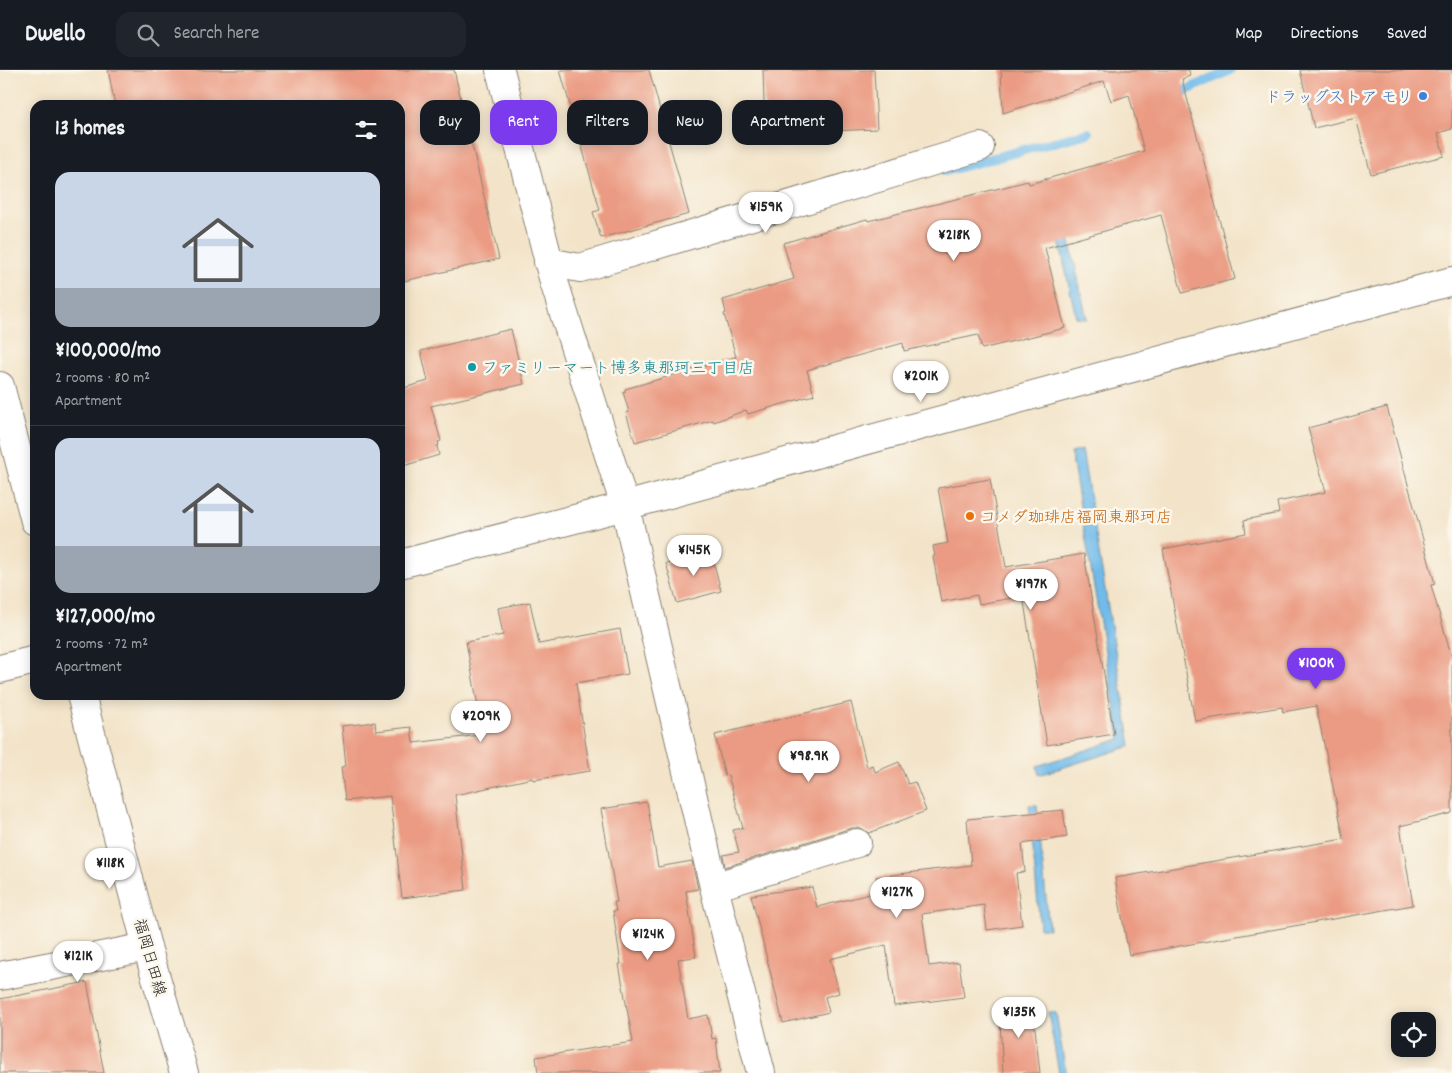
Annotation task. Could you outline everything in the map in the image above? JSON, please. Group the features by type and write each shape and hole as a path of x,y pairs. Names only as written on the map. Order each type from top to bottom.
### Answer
{"street":[{"path":"500,70 548,262 624,506 714,887 761,1073"},
{"path":"548,262 580,268 980,147"},
{"path":"405,563 624,506 1452,281"},
{"path":"0,386 5,426 30,504"},
{"path":"0,669 30,661"},
{"name":"福岡日田線","path":"82,700 147,947 184,1073"},
{"path":"714,887 857,843"},
{"path":"0,976 147,947"}],"water":[{"path":"1045,178 1056,180 1087,319 1076,317"},
{"path":"1082,450 1131,746 1039,775 1037,766 1120,739 1071,453"},
{"path":"1029,805 1037,805 1049,929 1040,928"},
{"path":"1048,1012 1056,1013 1066,1073 1059,1073"}],"building":[{"path":"108,70 454,70 461,100 420,100 420,145 472,145 499,259 405,281 405,100 114,100"},
{"path":"560,70 649,70 658,102 658,145 670,145 689,214 601,238 593,212 600,210 581,145 648,145 648,100 569,100"},
{"path":"763,70 874,70 877,129 843,131 843,100 764,100"},
{"path":"1001,70 1189,70 1190,76 1182,79 1235,279 1182,293 1161,215 1045,248 1065,328 982,349 978,335 904,351 903,343 807,370 814,395 748,414 746,410 714,422 713,420 635,442 626,413 629,412 623,392 625,392 625,389 736,357 724,314 726,313 723,300 794,279 783,243 867,219 868,221 1028,181 1029,184 1144,151 1129,95 1111,101 1104,81 1003,113"},
{"path":"1300,70 1452,70 1452,129 1438,133 1444,156 1371,174 1356,118 1314,128"},
{"name":"ファミリーマート博多東那珂三丁目店","path":"511,329 524,384 431,406 441,441 438,442 439,445 437,446 439,455 405,465 405,388 428,381 421,351"},
{"path":"1387,407 1435,584 1431,585 1452,658 1452,813 1400,826 1413,905 1129,955 1115,878 1344,839 1316,706 1283,712 1282,707 1195,721 1163,549 1246,533 1244,520 1279,513 1277,502 1326,492 1308,428"},
{"path":"990,479 1006,567 1084,554 1114,734 1047,745 1023,596 979,604 977,595 941,602 933,546 948,543 938,488"},
{"path":"711,552 721,591 677,603 666,563"},
{"path":"530,602 539,644 620,629 628,674 576,683 590,771 533,780 533,778 455,795 466,890 402,898 390,796 345,801 341,767 346,766 342,726 375,722 376,731 411,727 413,743 481,735 479,722 481,722 466,642 503,635 498,608"},
{"path":"851,702 867,767 873,765 875,772 899,762 908,784 915,782 926,811 869,833 861,828 852,828 725,867 723,855 739,852 733,830 743,828 728,775 725,776 715,735"},
{"path":"647,802 658,867 692,861 698,889 686,891 696,957 678,959 688,1019 708,1015 712,1039 716,1038 720,1073 538,1073 536,1057 633,1042 619,964 621,964 613,911 616,911 614,902 617,902 601,809"},
{"path":"1063,810 1067,837 1022,844 1025,872 1016,873 1022,925 987,930 984,905 922,914 929,966 959,962 964,997 894,1006 886,945 830,959 839,993 825,997 829,1012 783,1023 751,895 812,887 817,907 878,892 876,877 971,865 967,819"},
{"path":"87,982 104,1073 0,1073 0,999"},
{"path":"1032,1002 1040,1073 1003,1073 999,1005"}],"waterway":[{"path":"1174,96 1230,70"},
{"path":"945,171 1088,133"}],"place":[{"name":"ドラッグストア モリ","path":"1423,96"},
{"name":"ファミリーマート博多東那珂三丁目店","path":"472,367"},
{"name":"コメダ珈琲店福岡東那珂店","path":"970,516"}]}
